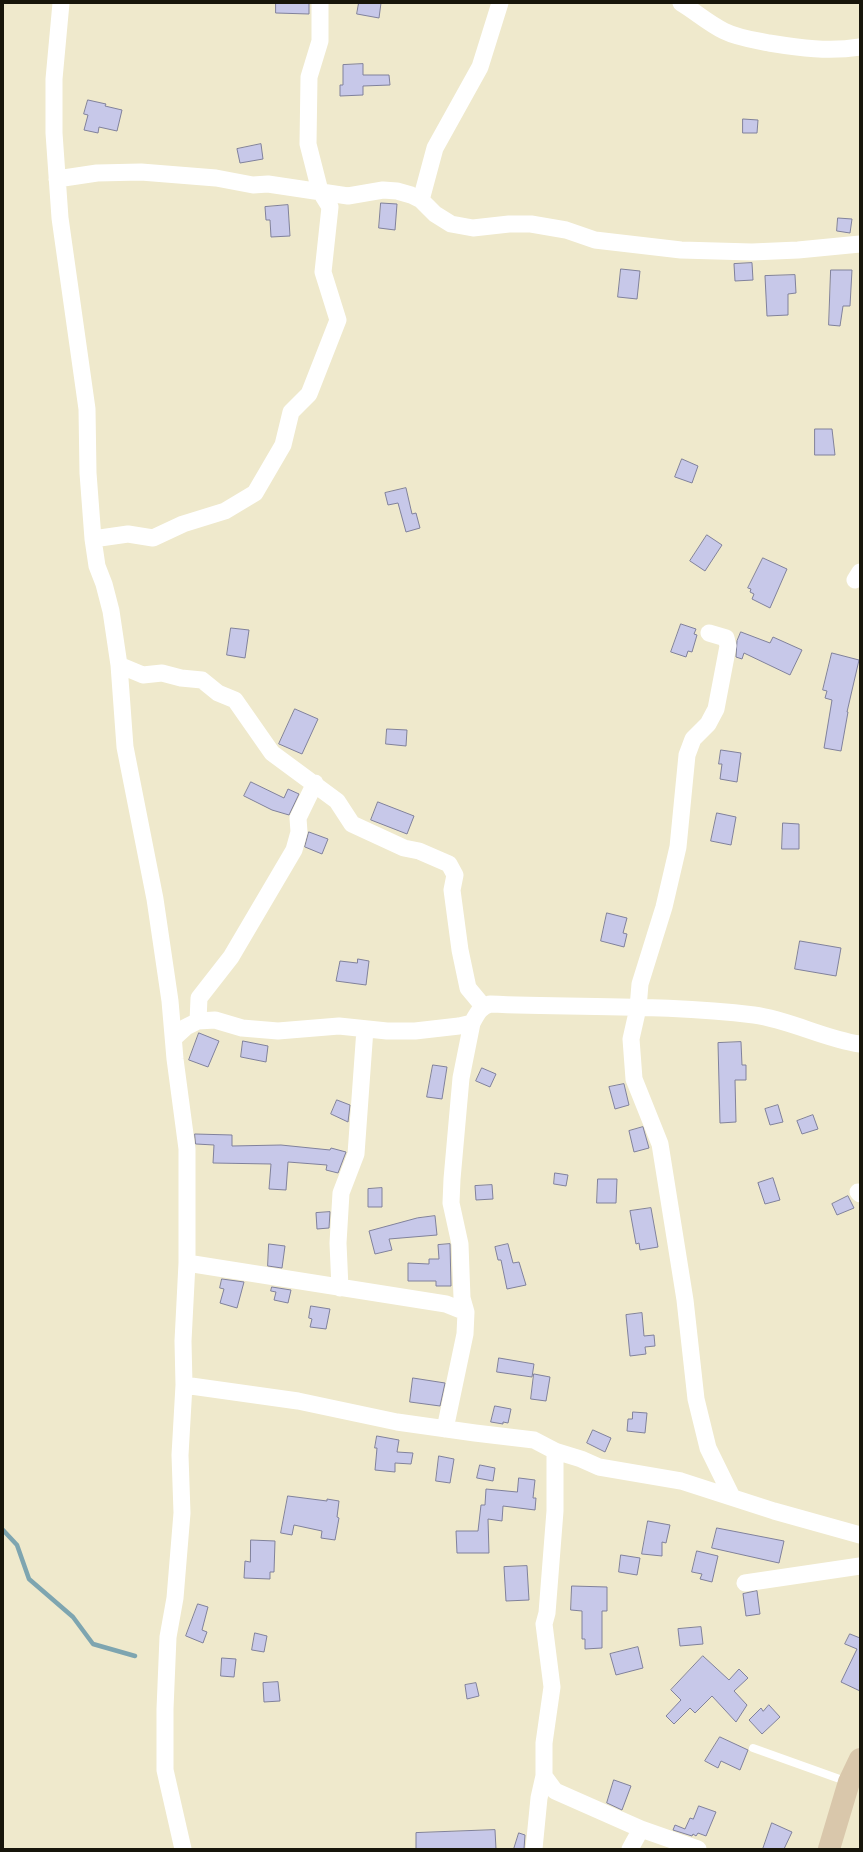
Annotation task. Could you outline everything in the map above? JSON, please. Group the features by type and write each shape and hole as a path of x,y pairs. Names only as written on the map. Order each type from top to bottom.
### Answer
{"street":[{"path":"61,3 54,79 54,133 60,218 87,409 88,473 93,539 97,566 104,584 111,611 119,665 125,747 155,900 174,1038 175,1059 187,1149 187,1263 184,1385 180,1455 182,1513 175,1598 168,1637 165,1770 183,1849"},
{"path":"93,539 128,534 154,538 184,524 225,511 255,493 283,445 291,412 309,394 338,320 323,272 330,207 320,191 308,144 309,77 320,41 320,3"},
{"path":"420,200 435,148 480,67 500,3"},
{"path":"680,3 708,23 726,32 746,38 808,49 826,50 860,47"},
{"path":"57,179 97,174 141,172 216,178 253,185 268,184 348,196 383,190 397,191 411,195 420,200 435,214 451,224 473,228 509,224 548,226 595,240 643,247 681,250 752,252 798,250 860,244"},
{"path":"709,633 726,638 728,646 716,709 708,724 694,739 687,755 678,847 664,907 640,984 638,1008 631,1039 634,1079 660,1144 685,1300 696,1399 708,1448 732,1497"},
{"path":"119,665 144,674 162,673 181,678 202,680 218,693 235,700 272,752 337,801 352,824 404,848 419,850 449,864 455,875 452,890 460,950 468,988 483,1006"},
{"path":"198,1021 199,998 231,956 294,850 299,832 298,818 315,783"},
{"path":"446,1429 464,1334 466,1312 462,1298 460,1244 451,1203 452,1179 461,1078 472,1023 483,1006 490,1004 714,1011 755,1016 796,1024 832,1038 860,1044"},
{"path":"174,1038 186,1027 198,1021 215,1020 242,1028 278,1031 339,1026 387,1031 415,1031 472,1023"},
{"path":"340,1288 338,1243 340,1193 356,1154 365,1029"},
{"path":"187,1263 446,1304 466,1312"},
{"path":"184,1385 298,1401 397,1422 534,1440 555,1451 600,1467 681,1481 774,1512 860,1535"},
{"path":"534,1849 539,1798 544,1776 544,1743 552,1687 544,1624 547,1613 555,1511 555,1451"},
{"path":"745,1583 860,1566"},
{"path":"829,1849 849,1782 860,1759"},
{"path":"544,1776 554,1790 641,1829 698,1849"},
{"path":"630,1849 641,1829"}],"lane":[{"path":"753,1748 849,1782"}],"building":[{"path":"276,3 309,3 309,14 276,13"},
{"path":"359,3 381,3 379,18 357,14"},
{"path":"363,64 363,75 389,75 390,85 363,86 363,95 340,96 340,85 343,85 343,65"},
{"path":"88,100 106,104 105,106 122,110 117,131 99,127 98,133 84,130 88,115 84,114"},
{"path":"743,119 758,120 757,133 743,133"},
{"path":"261,144 263,159 240,163 237,149"},
{"path":"381,203 397,204 395,230 379,228"},
{"path":"288,205 290,236 271,237 270,220 266,220 265,207"},
{"path":"838,218 852,219 850,233 837,231"},
{"path":"752,263 753,280 735,281 734,264"},
{"path":"621,269 640,271 637,299 618,297"},
{"path":"831,270 852,270 850,306 843,306 840,326 829,325"},
{"path":"795,275 796,293 788,294 788,315 767,316 765,276"},
{"path":"815,429 832,429 835,455 815,455"},
{"path":"682,459 698,466 692,483 675,477"},
{"path":"406,488 412,514 416,513 420,528 406,532 398,503 388,505 385,493"},
{"path":"707,535 722,545 705,571 690,561"},
{"path":"763,558 787,569 770,608 752,599 754,594 750,592 751,589 748,588"},
{"path":"681,624 696,629 694,634 697,635 692,652 688,651 686,657 671,652"},
{"path":"231,628 249,630 245,658 227,655"},
{"path":"741,632 770,643 773,637 802,650 790,675 744,653 742,659 736,657 737,641"},
{"path":"832,653 859,660 847,712 841,751 824,748 832,700 825,698 827,691 823,690"},
{"path":"295,709 318,719 302,754 279,744"},
{"path":"387,729 407,730 406,746 386,744"},
{"path":"721,750 741,753 737,782 720,779 722,764 719,764"},
{"path":"251,782 284,798 288,789 299,794 289,815 272,810 244,796"},
{"path":"378,802 414,816 407,834 371,820"},
{"path":"717,813 736,817 731,845 711,841"},
{"path":"783,823 799,824 799,849 782,849"},
{"path":"309,832 328,839 322,854 305,847"},
{"path":"607,913 627,918 623,933 627,934 624,947 601,941"},
{"path":"800,941 841,948 836,976 795,969"},
{"path":"358,959 369,961 366,985 336,981 340,961 357,963"},
{"path":"199,1033 219,1041 208,1067 189,1060"},
{"path":"243,1041 268,1046 266,1062 241,1057"},
{"path":"741,1042 742,1065 746,1065 746,1080 735,1080 736,1122 720,1123 718,1043"},
{"path":"433,1065 447,1067 442,1099 427,1097"},
{"path":"482,1068 496,1074 490,1087 476,1081"},
{"path":"624,1084 629,1105 615,1109 609,1087"},
{"path":"337,1100 350,1105 348,1122 331,1114"},
{"path":"778,1105 783,1122 770,1125 765,1109"},
{"path":"813,1115 818,1129 802,1134 797,1121"},
{"path":"643,1127 649,1148 634,1152 629,1131"},
{"path":"195,1134 232,1135 232,1146 281,1145 330,1150 331,1148 346,1152 338,1173 326,1170 327,1165 288,1162 286,1190 269,1189 271,1164 213,1163 214,1145 196,1144"},
{"path":"555,1173 568,1175 566,1186 554,1184"},
{"path":"773,1178 780,1200 765,1204 758,1183"},
{"path":"598,1179 617,1179 616,1203 597,1203"},
{"path":"492,1185 493,1199 476,1200 475,1186"},
{"path":"382,1188 382,1207 368,1207 368,1189"},
{"path":"848,1196 854,1208 837,1215 832,1204"},
{"path":"651,1208 658,1247 640,1250 639,1243 636,1244 630,1211"},
{"path":"330,1212 329,1228 317,1229 316,1213"},
{"path":"435,1216 437,1235 389,1239 392,1250 375,1254 369,1231 417,1218"},
{"path":"269,1244 285,1246 282,1268 268,1266"},
{"path":"450,1244 451,1286 436,1286 436,1281 408,1281 408,1263 429,1264 429,1259 439,1259 438,1245"},
{"path":"508,1244 513,1263 519,1262 526,1285 507,1289 501,1260 498,1260 495,1247"},
{"path":"222,1279 244,1282 237,1308 220,1303 224,1289 220,1288"},
{"path":"272,1287 291,1290 288,1303 274,1300 276,1292 271,1291"},
{"path":"311,1306 330,1309 326,1329 310,1327 312,1319 309,1318"},
{"path":"642,1313 644,1336 654,1335 655,1346 645,1347 646,1354 630,1356 626,1315"},
{"path":"499,1358 534,1364 532,1377 497,1372"},
{"path":"534,1374 550,1377 546,1401 531,1399"},
{"path":"413,1378 445,1383 440,1406 410,1402"},
{"path":"495,1406 511,1409 508,1423 503,1422 503,1424 491,1422"},
{"path":"633,1412 647,1413 645,1433 627,1431 628,1419 632,1419"},
{"path":"593,1430 611,1438 605,1452 587,1443"},
{"path":"377,1436 399,1440 397,1452 413,1453 411,1464 395,1463 395,1472 375,1470 377,1448 375,1448"},
{"path":"439,1456 454,1459 450,1483 436,1481"},
{"path":"480,1465 495,1468 493,1481 477,1478"},
{"path":"519,1478 535,1480 533,1498 536,1498 535,1510 503,1506 502,1521 488,1519 489,1553 457,1553 456,1531 478,1531 481,1505 485,1505 486,1489 517,1492"},
{"path":"288,1496 339,1501 337,1517 339,1518 335,1540 321,1538 322,1531 294,1525 292,1535 281,1533"},
{"path":"648,1521 670,1525 666,1543 662,1542 662,1556 642,1554"},
{"path":"717,1528 784,1541 779,1563 712,1548"},
{"path":"251,1540 275,1541 274,1572 270,1572 270,1579 244,1578 245,1561 250,1562"},
{"path":"697,1551 718,1556 712,1582 700,1579 702,1574 692,1572"},
{"path":"621,1555 640,1558 637,1575 619,1572"},
{"path":"527,1566 529,1600 506,1601 504,1567"},
{"path":"572,1586 607,1587 607,1611 602,1611 602,1648 585,1649 585,1639 582,1639 582,1611 571,1610"},
{"path":"757,1591 760,1614 746,1616 743,1594"},
{"path":"198,1604 208,1607 202,1630 207,1632 203,1643 186,1636"},
{"path":"701,1627 703,1644 680,1646 678,1629"},
{"path":"255,1633 267,1636 264,1652 252,1650"},
{"path":"850,1634 860,1638 860,1691 841,1682 857,1649 845,1644"},
{"path":"638,1647 643,1668 616,1675 610,1654"},
{"path":"703,1656 729,1680 739,1669 748,1678 734,1691 747,1705 736,1722 712,1696 695,1713 690,1708 674,1724 666,1716 681,1700 671,1690"},
{"path":"222,1658 236,1659 234,1677 221,1676"},
{"path":"278,1682 280,1701 264,1702 263,1683"},
{"path":"476,1683 479,1696 467,1699 465,1685"},
{"path":"769,1705 780,1717 762,1734 749,1720 761,1708 763,1711"},
{"path":"720,1737 748,1750 740,1770 721,1761 718,1768 705,1761"},
{"path":"614,1780 631,1786 622,1810 607,1803"},
{"path":"699,1806 716,1812 706,1836 698,1833 696,1836 693,1834 692,1836 673,1830 675,1825 685,1829 690,1818 693,1819"},
{"path":"772,1823 792,1832 784,1849 763,1849"},
{"path":"495,1830 496,1849 416,1849 416,1833"},
{"path":"519,1833 525,1835 524,1849 514,1849"}],"waterway":[{"path":"3,1530 17,1545 29,1579 73,1617 93,1644 135,1656"}]}
